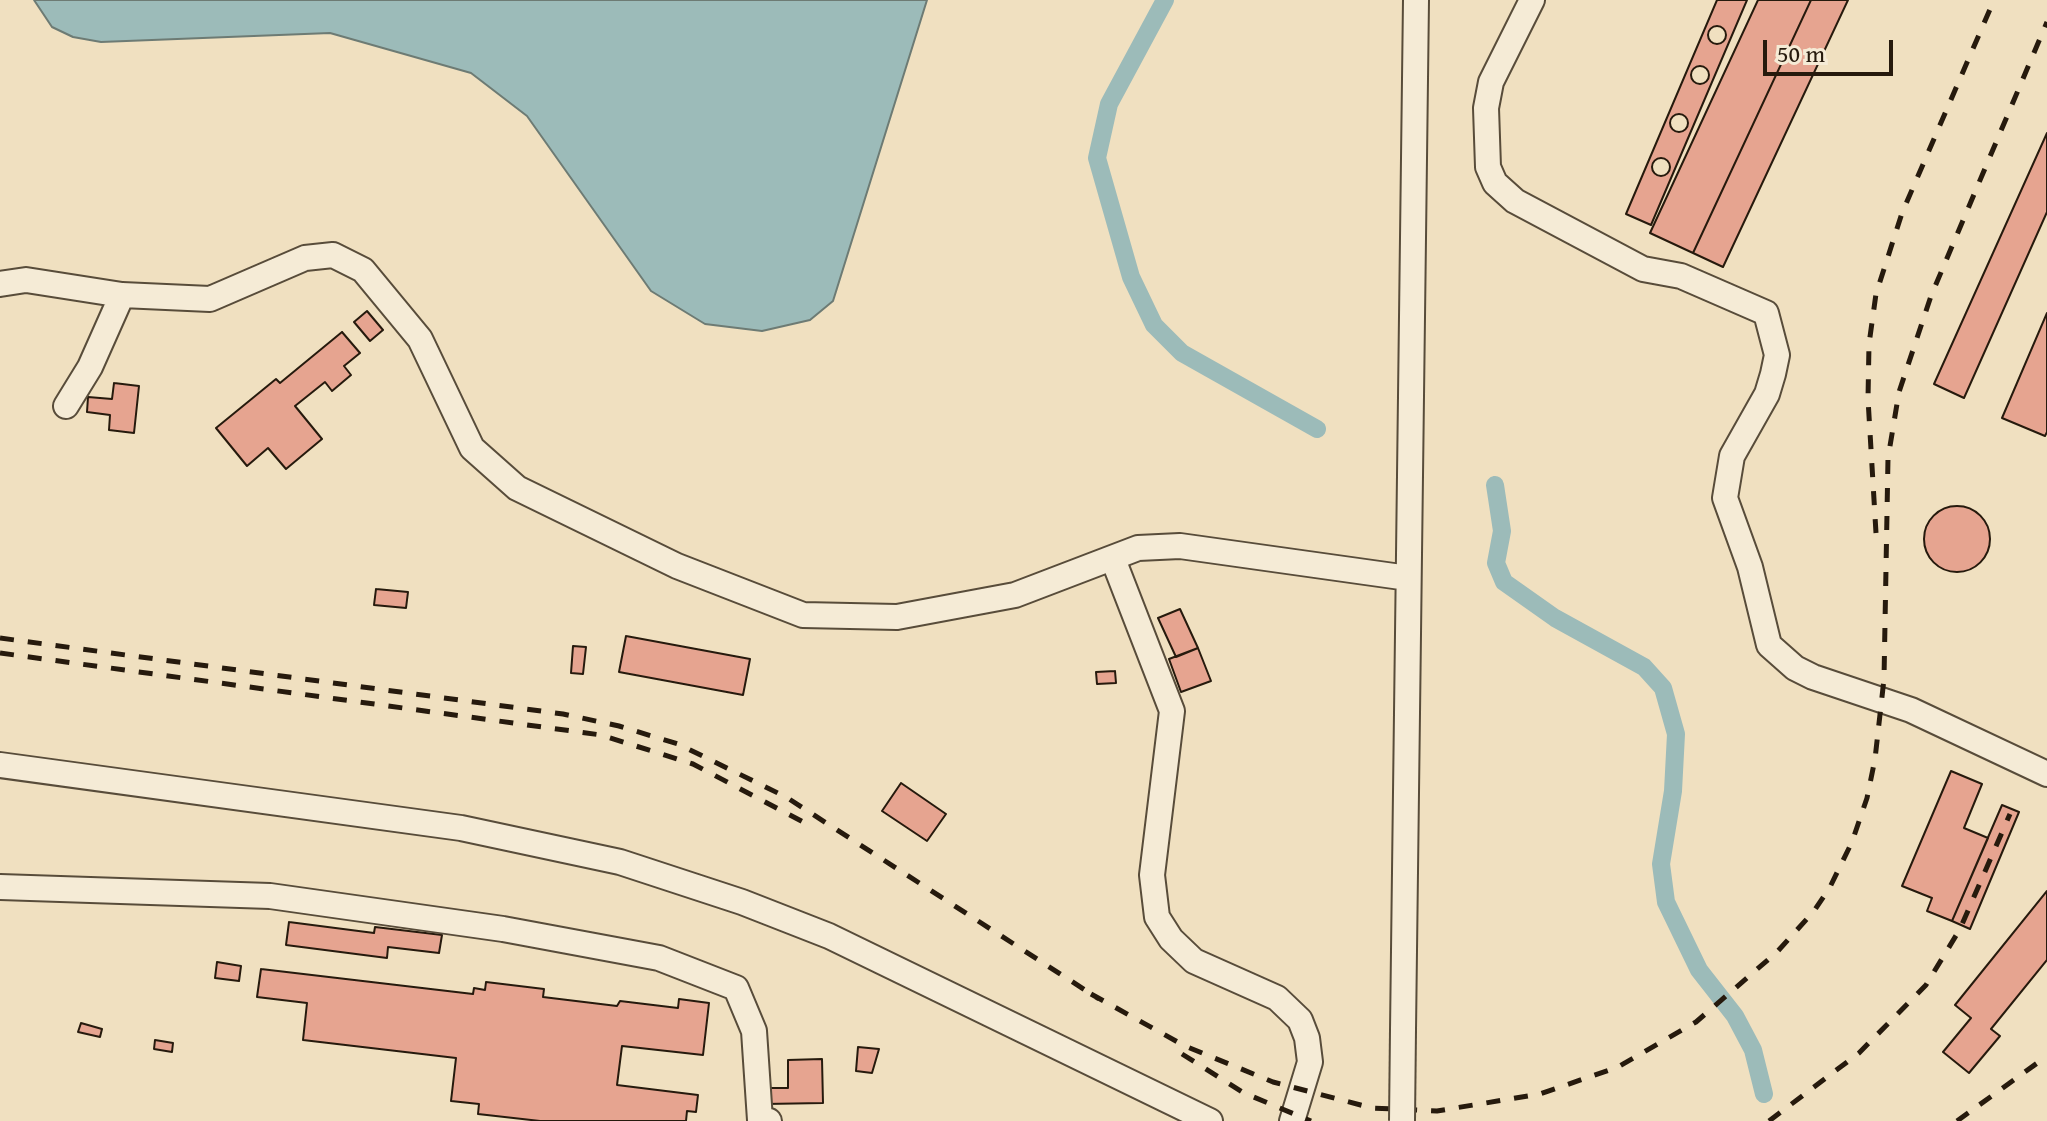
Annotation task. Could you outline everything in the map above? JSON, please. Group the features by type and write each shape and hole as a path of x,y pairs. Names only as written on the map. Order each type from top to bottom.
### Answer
{"street":[{"path":"1402,1121 1416,0"},
{"path":"1532,0 1491,82 1486,108 1488,167 1495,183 1515,201 1643,269 1681,276 1766,313 1777,355 1773,374 1767,394 1732,456 1725,498 1750,567 1769,645 1795,668 1813,677 1911,710 2047,774"},
{"path":"0,284 26,280 122,295 210,299 305,258 333,255 363,270 420,339 472,448 517,488 677,566 803,615 897,617 1015,595 1138,548 1180,546 1408,578"},
{"path":"66,406 90,367 122,295"},
{"path":"1113,559 1172,711 1152,875 1157,917 1171,939 1194,961 1277,998 1300,1020 1307,1038 1310,1062 1292,1121"},
{"path":"0,765 461,828 620,862 742,902 829,936 1210,1121"},
{"path":"0,887 270,896 503,929 659,958 736,988 754,1031 760,1120 769,1121"}],"water":[{"path":"34,0 927,0 833,301 810,320 762,331 705,324 651,291 527,116 471,73 330,33 101,42 73,37 52,27"}],"building":[{"path":"1717,0 1747,0 1651,225 1626,214"},
{"path":"1758,0 1811,0 1693,253 1650,233"},
{"path":"1811,0 1848,0 1723,267 1693,253"},
{"path":"1717,26 1726,35 1717,44 1708,35"},
{"path":"1700,66 1709,75 1700,84 1691,75"},
{"path":"1679,114 1688,123 1679,132 1670,123"},
{"path":"2047,133 2047,212 1964,398 1934,384"},
{"path":"1661,158 1670,167 1661,176 1652,167"},
{"path":"367,311 383,330 370,341 354,322"},
{"path":"2047,313 2047,432 2045,436 2002,418"},
{"path":"342,332 360,353 344,366 351,375 332,391 325,382 295,406 322,439 286,469 268,448 247,466 216,428 276,379 280,383"},
{"path":"114,383 139,386 134,433 109,430 110,415 87,412 88,397 112,399"},
{"path":"1957,506 1970,508 1980,516 1988,526 1988,552 1980,562 1970,570 1957,572 1944,570 1934,562 1926,552 1924,539 1926,526 1934,516 1944,508"},
{"path":"376,589 408,592 406,608 374,605"},
{"path":"1180,609 1198,648 1176,657 1158,618"},
{"path":"626,636 750,659 743,695 619,672"},
{"path":"573,646 586,647 583,674 571,673"},
{"path":"1198,648 1211,681 1181,692 1169,659"},
{"path":"1115,671 1116,683 1097,684 1096,672"},
{"path":"1951,771 1982,784 1964,828 1988,838 1952,921 1927,911 1932,898 1902,886"},
{"path":"901,783 946,814 927,841 882,811"},
{"path":"2002,805 2019,812 1970,929 1952,921"},
{"path":"2047,891 2047,960 1991,1029 2000,1036 1969,1073 1943,1052 1971,1018 1955,1005"},
{"path":"289,922 374,933 375,927 442,935 439,953 388,947 387,958 286,945"},
{"path":"217,962 241,966 239,981 215,978"},
{"path":"261,969 473,994 474,988 485,990 486,982 544,989 543,997 617,1006 620,1001 678,1008 679,999 709,1003 703,1055 622,1046 617,1085 698,1095 696,1112 687,1111 686,1121 540,1121 478,1114 479,1104 451,1101 456,1058 303,1040 307,1003 257,997"},
{"path":"81,1023 102,1029 100,1037 78,1032"},
{"path":"155,1040 173,1043 172,1052 154,1049"},
{"path":"858,1047 879,1049 872,1073 856,1071"},
{"path":"822,1059 823,1103 765,1104 764,1088 788,1088 788,1060"}],"waterway":[{"path":"1165,0 1109,104 1097,158 1131,277 1154,325 1182,353 1317,429"},
{"path":"1495,485 1502,531 1496,563 1504,582 1555,618 1644,667 1663,688 1676,734 1673,791 1661,864 1666,902 1699,970 1735,1016 1753,1050 1764,1094"}],"railway":[{"path":"1876,533 1868,399 1869,344 1876,294 1902,213 1994,0"},
{"path":"1091,994 1185,1046 1273,1082 1372,1108 1437,1111 1540,1094 1618,1067 1696,1022 1777,952 1814,911 1830,887 1852,842 1867,798 1875,759 1884,679 1888,458 1899,392 1931,296 2047,22"},
{"path":"0,638 563,714 619,726 678,744 786,797 1099,999"},
{"path":"0,653 601,735 693,764 807,824"},
{"path":"1769,1121 1859,1053 1926,985 1960,929 2010,814"},
{"path":"1182,1054 1244,1093 1311,1121"},
{"path":"1957,1121 2047,1056"}]}
